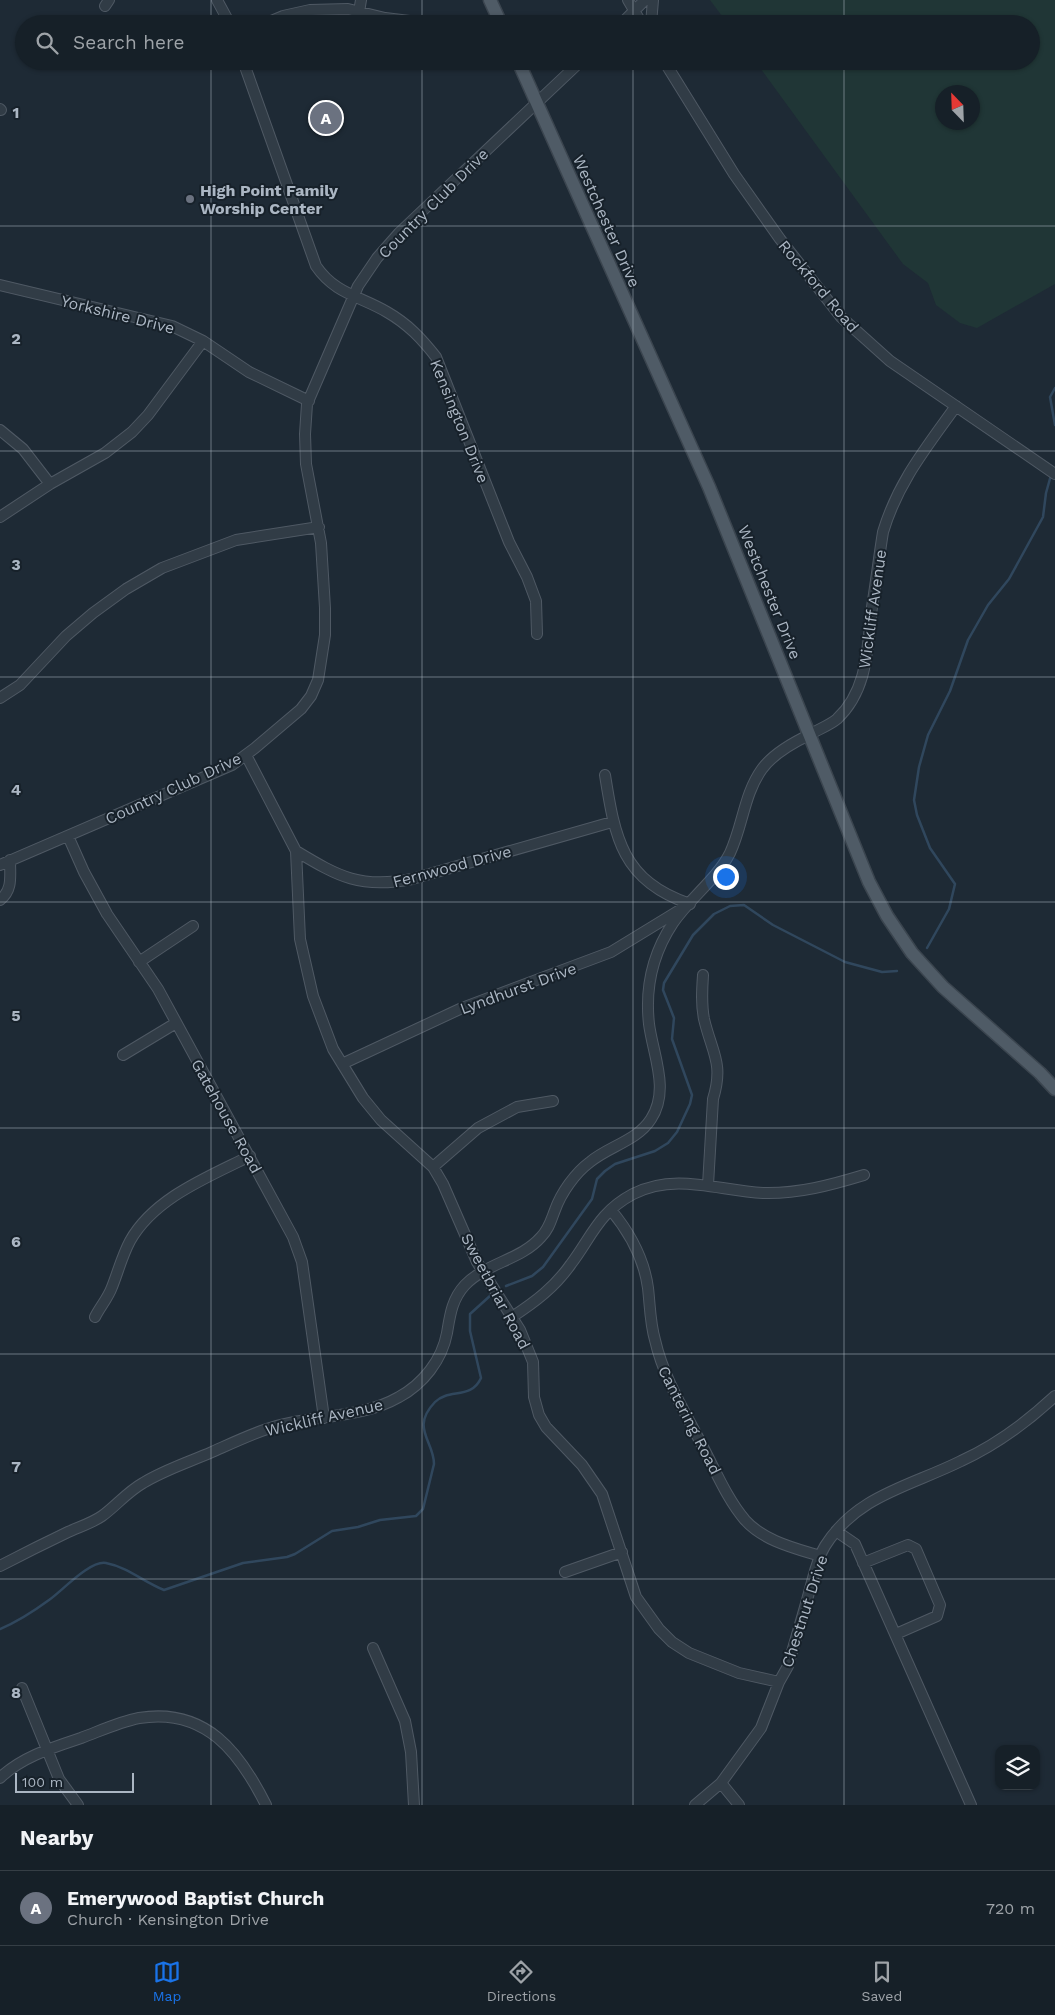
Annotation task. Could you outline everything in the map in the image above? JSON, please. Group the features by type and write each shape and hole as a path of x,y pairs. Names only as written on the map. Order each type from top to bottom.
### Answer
{"main road":[{"path":"490,0 497,15"},
{"name":"Westchester Drive","path":"522,70 709,487 869,882 912,953 943,987 1040,1073 1055,1089"}],"street":[{"path":"217,0 225,15"},
{"path":"359,12 361,0"},
{"path":"628,0 636,15"},
{"path":"630,15 646,0"},
{"path":"652,15 653,0"},
{"path":"288,15 310,10 348,9 372,15"},
{"name":"Kensington Drive","path":"246,70 316,266 332,284 386,311 403,322 422,339 436,357 509,542 527,576 536,600 537,634"},
{"name":"Country Club Drive","path":"0,865 232,765 301,709 312,696 318,680 325,635 325,608 319,527 306,464 305,434 309,400 358,286 377,258 399,233 572,70"},
{"name":"Rockford Road","path":"670,70 734,174 780,239 841,317 890,361 1051,471"},
{"name":"Yorkshire Drive","path":"0,286 172,326 203,341 249,372 309,400"},
{"path":"0,517 50,484 105,452 132,432 148,415 203,341"},
{"name":"Wickliff Avenue","path":"0,1566 102,1516 130,1491 163,1472 269,1428 303,1420 324,1418 380,1407 402,1396 420,1382 435,1365 448,1332 450,1314 456,1296 468,1282 483,1271 527,1249 538,1241 549,1227 563,1193 580,1171 590,1161 639,1133 654,1115 659,1102 661,1088 650,1026 648,988 651,973 662,947 673,924 714,878 728,856 739,832 752,786 766,764 796,741 834,722 850,704 866,665 883,532 888,513 898,490 916,461 956,406"},
{"path":"0,430 23,449 50,484"},
{"path":"0,698 20,685 66,636 93,613 126,589 162,568 236,540 319,527"},
{"name":"Sweetbriar Road","path":"246,755 296,851 300,939 313,996 333,1049 359,1092 381,1120 433,1167 443,1184 477,1262 520,1330 533,1362 534,1397 539,1415 546,1427 582,1465 602,1494 636,1597 648,1617 672,1642 689,1653 739,1673 780,1682"},
{"path":"605,775 612,822 624,852 640,874 663,893 690,904"},
{"name":"Fernwood Drive","path":"296,851 328,870 351,880 391,883 412,879 612,822"},
{"name":"Gatehouse Road","path":"68,836 84,872 107,914 158,989 294,1237 302,1262 324,1418"},
{"path":"0,900 6,896 10,889 10,860"},
{"name":"Lyndhurst Drive","path":"342,1064 462,1008 610,952 690,904"},
{"path":"139,962 193,926"},
{"path":"702,975 701,998 718,1066 717,1086 713,1099 708,1185"},
{"path":"123,1055 176,1023"},
{"path":"433,1167 478,1128 517,1107 553,1101"},
{"path":"95,1317 111,1289 122,1258 131,1240 145,1220 155,1210 184,1190 250,1156"},
{"path":"512,1317 536,1301 556,1284 572,1263 592,1229 611,1210 634,1194 654,1186 681,1183 764,1193 816,1189 864,1176"},
{"name":"Cantering Road","path":"611,1210 629,1234 642,1263 648,1287 653,1332 660,1364 729,1497 746,1521 769,1538 781,1544 820,1556"},
{"name":"Chestnut Drive","path":"695,1805 721,1783 761,1728 788,1666 820,1556 836,1531 863,1505 962,1461 993,1444 1038,1412 1055,1396"},
{"path":"836,1531 855,1544 971,1805"},
{"path":"863,1563 908,1544 916,1550 923,1565 940,1605 937,1616 896,1634"},
{"path":"565,1572 622,1552"},
{"path":"373,1648 404,1721 411,1752 414,1805"},
{"path":"22,1688 59,1780 78,1805"},
{"path":"0,1778 22,1762 138,1718 167,1717 184,1721 211,1732 230,1748 256,1786 266,1805"},
{"path":"721,1783 739,1805"}],"green space":[{"path":"710,0 1055,0 1055,284 977,328 960,323 936,305 928,283 903,264 762,70 1040,70 1040,15 721,15"}],"waterway":[{"path":"1055,388 1050,397 1055,425"},
{"path":"927,948 949,909 955,884 930,848 917,815 914,800 919,767 928,735 950,691 968,640 988,605 1009,579 1043,517 1046,493 1051,475"},
{"path":"506,1286 532,1276 543,1267 592,1199 597,1179 605,1171 615,1164 655,1151 668,1143 677,1132 690,1104 692,1095 672,1039 674,1018 663,990 664,983 693,935 714,914 730,906 744,905 773,925 845,962 882,972 897,971"},
{"path":"0,1629 31,1612 49,1600 84,1571 99,1563 114,1565 164,1590 243,1563 287,1557 332,1531 358,1527 380,1520 416,1516 423,1509 434,1464 425,1434 424,1419 435,1402 447,1395 466,1392 472,1389 481,1378 470,1331 470,1314 491,1295"}],"place":[{"name":"Emerywood Baptist Church","path":"326,118"},
{"name":"High Point Family Worship Center","path":"190,199"}]}
